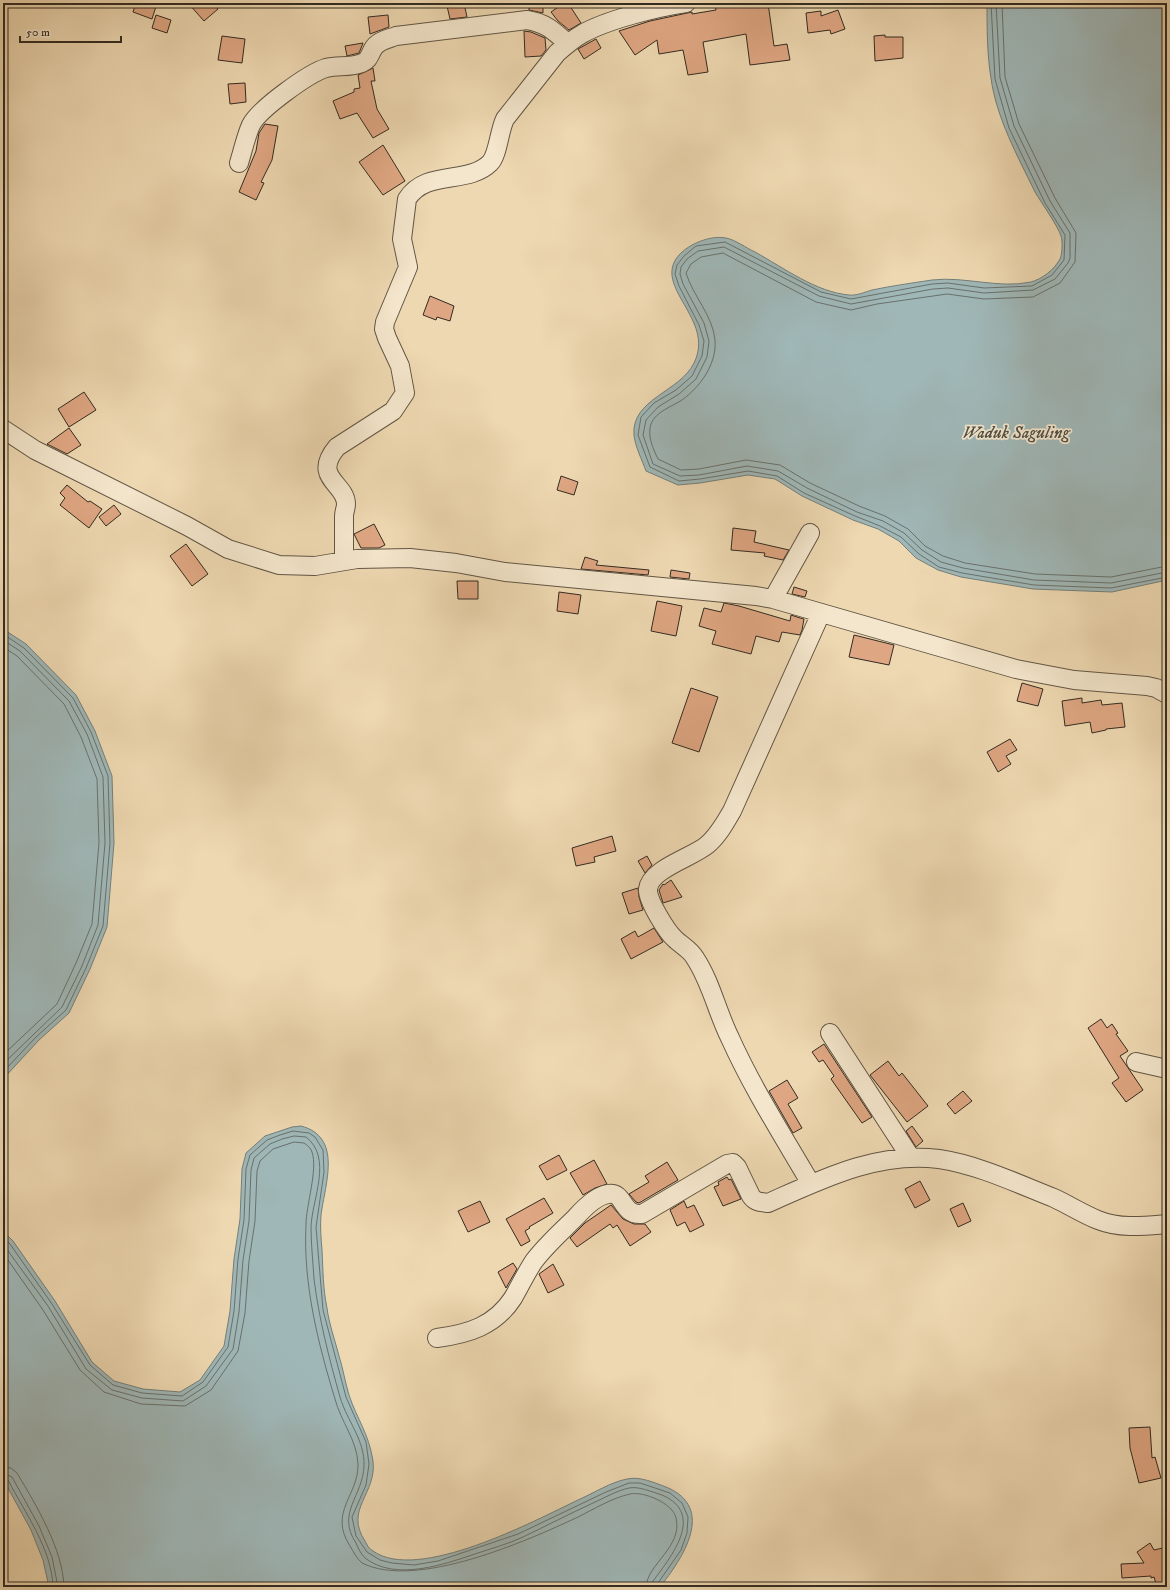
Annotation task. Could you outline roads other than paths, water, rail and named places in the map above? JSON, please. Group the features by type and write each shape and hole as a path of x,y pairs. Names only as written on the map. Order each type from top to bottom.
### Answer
{"street":[{"path":"344,560 344,514 346,503 342,492 333,483 328,474 328,462 331,454 337,447 393,411 405,393 400,366 384,329 385,322 408,267 402,239 407,199 410,193 423,184 471,172 484,167 491,162 495,156 499,132 505,119 557,53 567,43 596,28 670,6 686,3"},
{"path":"239,163 251,125 258,115 270,104 310,76 326,68 353,66 364,62 369,59 373,48 382,41 403,35 527,20 540,22 553,30 567,43"},
{"path":"3,429 35,450 240,554 279,565 315,566 344,560 410,558 456,563 505,572 748,595 774,599 1016,669 1074,680 1147,686 1156,688 1167,694"},
{"path":"774,599 810,533"},
{"path":"811,1184 736,1052 702,969 694,955 674,938 664,925 651,901 648,889 652,880 662,871 707,845 720,831 732,811 821,613"},
{"path":"830,1033 911,1158"},
{"path":"1136,1062 1167,1069"},
{"path":"437,1338 461,1335 481,1327 497,1316 512,1300 534,1261 545,1248 596,1199 608,1194 614,1194 621,1199 628,1212 642,1214 727,1164 733,1163 737,1166 751,1196 754,1200 760,1202 768,1203 833,1174 866,1164 890,1159 939,1159 1000,1176 1066,1203 1098,1220 1115,1224 1141,1227 1167,1224"}],"water":[{"name":"Waduk Saguling","path":"987,3 1167,3 1167,580 1112,592 1033,589 961,577 938,570 916,558 899,541 878,529 853,520 802,496 775,479 748,475 678,485 646,471 636,444 634,435 635,423 640,413 648,404 687,373 694,363 699,347 697,332 692,318 677,292 673,279 673,267 679,255 683,251 700,241 720,237 730,239 812,284 837,293 849,295 887,287 944,279 1019,284 1039,279 1054,267 1061,255 1062,245 1060,232 1035,192 1015,151 1003,122 994,93 988,50"},
{"path":"3,629 26,644 76,695 95,731 112,776 114,843 107,927 90,969 69,1013 39,1040 3,1079"},
{"path":"301,1126 314,1132 322,1140 327,1151 328,1176 321,1215 323,1279 329,1320 349,1395 369,1443 373,1461 373,1473 359,1510 358,1520 359,1530 368,1547 373,1551 393,1559 418,1559 446,1554 506,1534 602,1488 627,1479 637,1478 666,1487 681,1496 690,1508 692,1520 690,1534 685,1549 669,1576 660,1587 49,1587 43,1560 31,1530 3,1479 3,1231 13,1241 55,1301 92,1362 114,1381 143,1389 180,1392 200,1380 224,1346 230,1311 234,1259 240,1219 242,1169 246,1153 265,1136 292,1127"}]}
